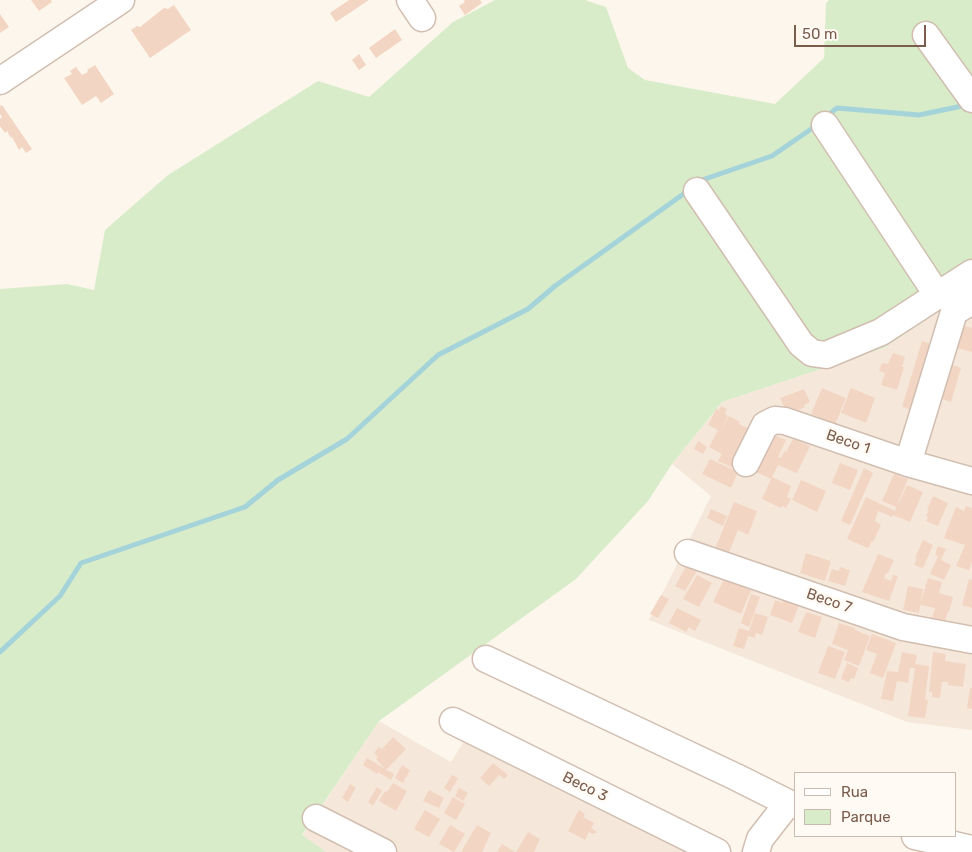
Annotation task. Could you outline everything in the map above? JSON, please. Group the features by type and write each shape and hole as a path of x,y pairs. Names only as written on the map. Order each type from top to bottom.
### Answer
{"street":[{"path":"0,81 121,0"},
{"path":"926,35 972,99"},
{"path":"825,125 938,296"},
{"path":"697,191 801,344 812,353 826,355 880,332 972,273"},
{"path":"908,463 954,312 972,301"},
{"name":"Beco 1","path":"746,463 765,425 775,420 785,421 908,463 972,481"},
{"name":"Beco 7","path":"688,553 904,627 972,640"},
{"path":"486,659 792,804 760,839 756,852"},
{"name":"Beco 3","path":"453,721 717,852"},
{"path":"316,818 383,852"},
{"path":"919,837 972,849"}],"shaded area":[{"path":"972,289 972,730 907,722 649,620 711,496 672,464 722,402 884,348"},
{"path":"379,721 451,762 464,741 692,852 326,852 302,836"}],"green space":[{"path":"495,0 585,0 606,7 628,68 645,80 775,104 824,58 826,3 829,0 972,0 972,289 884,348 722,402 672,464 648,501 576,579 379,721 302,835 326,852 0,852 0,289 67,284 94,290 105,230 168,175 318,81 369,97 453,22"}],"building":[{"path":"31,0 51,0 52,2 39,11"},
{"path":"349,0 369,0 336,22 330,13"},
{"path":"464,0 480,0 482,3 465,15 459,6 465,2"},
{"path":"174,5 191,30 150,58 131,30 137,26 140,27 164,8 168,9"},
{"path":"0,14 9,27 0,33"},
{"path":"395,29 402,40 376,58 369,48"},
{"path":"359,54 366,65 359,70 352,60"},
{"path":"95,65 114,94 101,103 96,96 82,105 64,78 72,74 70,71 76,67 82,75"},
{"path":"2,105 32,149 26,153 22,147 19,150 12,137 7,131 5,133 0,126 0,119 2,117 0,106"},
{"path":"956,323 972,328 972,352 949,346"},
{"path":"922,341 934,345 919,412 902,407"},
{"path":"893,353 905,357 897,390 881,385 885,373 879,371 882,363 888,364"},
{"path":"943,362 961,368 951,402 933,396"},
{"path":"822,388 846,398 834,427 816,422 819,417 811,414"},
{"path":"851,388 875,398 866,423 841,413"},
{"path":"804,389 810,402 804,405 805,407 788,415 780,398"},
{"path":"721,406 727,409 725,414 728,416 720,432 729,416 740,422 739,424 756,432 735,469 718,461 722,454 709,447 718,430 708,425 716,409 719,410"},
{"path":"772,434 786,440 778,457 781,458 793,439 810,446 797,473 778,465 772,477 791,486 787,497 791,499 786,508 782,506 781,508 762,499 771,479 756,472"},
{"path":"698,441 707,447 703,454 694,449"},
{"path":"710,459 738,472 731,488 702,474"},
{"path":"840,463 858,470 850,490 832,483"},
{"path":"864,468 873,473 850,525 841,521"},
{"path":"894,474 908,479 898,503 907,485 923,492 910,522 878,511 875,521 881,525 868,548 847,539 866,497 895,511 896,507 882,501"},
{"path":"801,480 826,491 817,512 792,500"},
{"path":"933,496 948,503 938,526 926,521 929,510 927,510"},
{"path":"734,502 757,511 748,535 738,530 728,555 715,549"},
{"path":"966,506 972,508 972,562 969,570 956,566 965,545 944,538 956,507 964,511"},
{"path":"711,509 727,516 723,526 707,518"},
{"path":"923,540 933,545 923,568 914,565"},
{"path":"938,546 946,549 941,560 951,565 944,580 930,574 938,556 935,555"},
{"path":"806,553 831,561 825,581 800,573"},
{"path":"878,554 894,560 884,578 891,581 893,575 898,576 889,601 862,592"},
{"path":"687,565 698,569 685,591 675,586"},
{"path":"840,567 850,570 845,586 828,581 832,569 839,571"},
{"path":"697,575 712,583 699,607 683,599"},
{"path":"725,577 752,588 741,614 713,602"},
{"path":"928,578 942,582 939,593 953,597 944,625 931,621 935,608 920,605"},
{"path":"969,579 972,580 972,608 962,605"},
{"path":"908,586 923,589 919,613 903,610"},
{"path":"751,594 760,597 749,627 741,623"},
{"path":"661,595 669,599 658,618 650,614"},
{"path":"775,600 783,603 783,600 799,605 792,623 770,615"},
{"path":"677,608 701,620 695,631 689,627 686,632 669,623"},
{"path":"806,612 822,617 815,638 798,632"},
{"path":"755,613 768,617 762,635 756,633 755,638 748,636 744,649 733,646 739,628 749,631"},
{"path":"839,623 855,628 855,630 870,636 859,666 844,660 848,650 832,644"},
{"path":"872,634 896,643 883,678 870,673 877,654 866,650"},
{"path":"828,646 845,652 835,679 818,673"},
{"path":"902,652 917,655 915,664 929,666 925,700 928,700 925,718 908,716 915,668 910,668 908,683 897,681 893,701 881,699 887,671 898,672"},
{"path":"933,652 946,654 945,661 966,664 963,687 948,685 948,682 942,682 940,698 932,697 932,692 929,692"},
{"path":"847,663 858,668 854,679 851,678 849,682 841,679"},
{"path":"970,688 972,688 972,709 967,708"},
{"path":"393,737 406,749 386,770 376,759 378,757 374,753 379,747 382,749"},
{"path":"367,758 394,774 391,780 363,765"},
{"path":"493,763 508,775 504,779 499,775 489,786 480,778"},
{"path":"402,765 410,770 403,783 395,778"},
{"path":"452,775 458,778 450,792 444,788"},
{"path":"393,783 407,791 396,811 379,801"},
{"path":"350,784 355,789 348,802 342,798"},
{"path":"377,787 382,791 373,806 368,802"},
{"path":"459,788 468,793 463,801 455,796"},
{"path":"429,790 444,798 439,808 423,801"},
{"path":"453,797 465,804 456,820 444,813"},
{"path":"425,810 440,819 429,837 414,829"},
{"path":"579,810 585,814 583,817 594,823 591,828 597,832 593,834 589,832 585,840 568,831"},
{"path":"450,825 465,834 454,852 439,844"},
{"path":"477,825 491,833 482,852 461,852"},
{"path":"528,832 540,839 534,852 516,852"},
{"path":"502,844 515,852 497,852"}],"waterway":[{"path":"827,116 837,108 919,115 967,105"},
{"path":"698,183 772,156 817,125"},
{"path":"0,652 60,596 81,563 245,507 278,480 347,439 438,355 528,309 555,286 689,190"}]}
